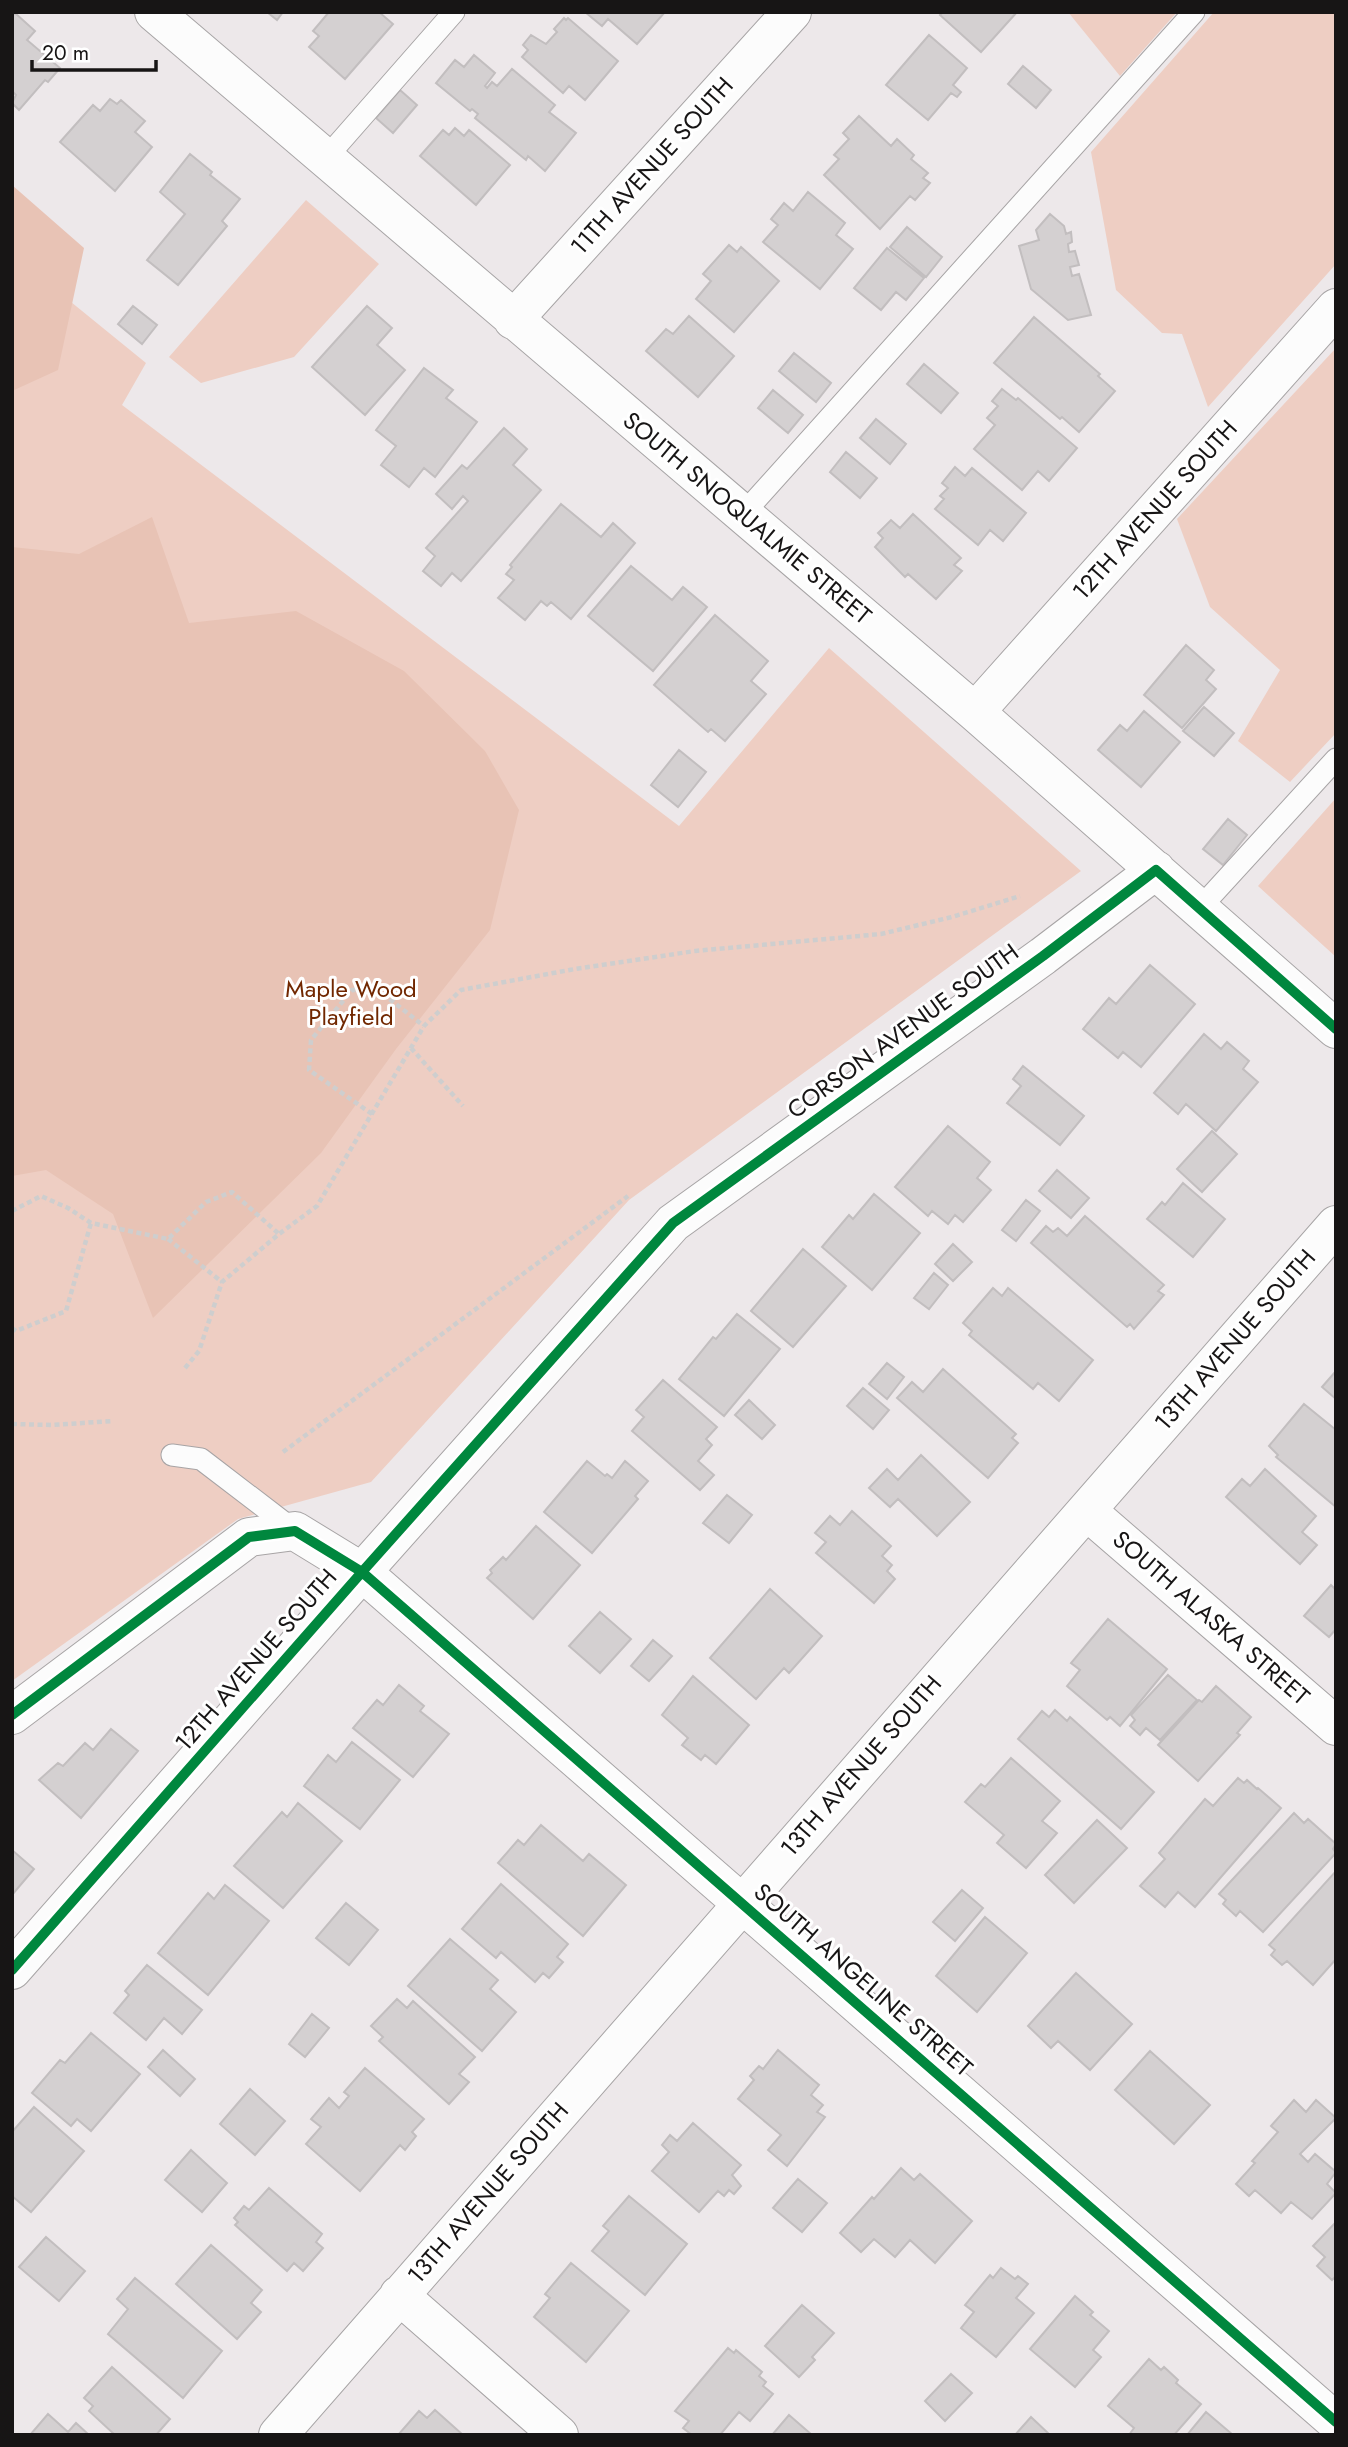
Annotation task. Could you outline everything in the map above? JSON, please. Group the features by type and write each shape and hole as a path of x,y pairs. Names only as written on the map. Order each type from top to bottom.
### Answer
{"street":[{"name":"SOUTH SNOQUALMIE STREET","path":"154,12 975,712 1336,1029"},
{"name":"11TH AVENUE SOUTH","path":"513,320 792,12"},
{"name":"12TH AVENUE SOUTH","path":"975,712 1336,308"},
{"name":"CORSON AVENUE SOUTH","path":"673,1223 1043,956 1156,870"},
{"name":"12TH AVENUE SOUTH","path":"12,1970 673,1223"},
{"name":"13TH AVENUE SOUTH","path":"278,2435 1336,1225"},
{"name":"SOUTH ALASKA STREET","path":"1087,1511 1336,1726"},
{"path":"12,1715 248,1537 295,1531 362,1572"},
{"name":"SOUTH ANGELINE STREET","path":"362,1572 1336,2422"},
{"path":"399,2295 559,2435"}],"lane":[{"path":"326,159 454,12"},
{"path":"744,514 1194,12"},
{"path":"1199,909 1336,759"},
{"path":"172,1455 201,1459 295,1531"}],"path":[{"path":"185,1368 199,1351 222,1282 278,1234 317,1206 424,1026 461,990 695,951 881,934 952,917 1020,896"},
{"path":"372,1115 309,1070 311,1040 352,990 378,989 424,1026"},
{"path":"411,1048 463,1106"},
{"path":"169,1239 206,1202 232,1192 278,1234"},
{"path":"12,1211 41,1196 68,1208 91,1223 169,1239 222,1282"},
{"path":"283,1452 628,1196"},
{"path":"12,1328 16,1331 66,1311 91,1223"},
{"path":"12,1424 52,1426 113,1421"}],"green space":[{"path":"1068,12 1177,12 1120,76"},
{"path":"1214,12 1336,12 1336,264 1208,407 1182,334 1162,333 1116,290 1091,152"},
{"path":"12,185 84,248 58,370 12,391"},
{"path":"306,200 379,264 294,357 201,383 169,357"},
{"name":"Maple Wood Playfield","path":"12,254 146,363 122,405 679,826 829,648 1081,871 629,1200 371,1482 238,1519 12,1681"},
{"path":"1336,348 1336,733 1290,782 1238,741 1280,670 1210,607 1177,519"},
{"path":"152,517 189,623 296,611 404,671 485,751 519,810 490,930 396,1049 321,1153 153,1318 113,1214 46,1170 12,1176 12,547 79,554"},
{"path":"1336,798 1336,957 1258,886"}],"building":[{"path":"267,12 283,12 277,20"},
{"path":"329,12 379,12 393,24 345,79 309,47 319,36 313,31"},
{"path":"585,12 665,12 637,44 608,19 602,26"},
{"path":"943,12 1017,12 981,52 940,15"},
{"path":"15,13 35,31 27,40 60,68 48,82 45,80 19,110 12,103 16,95 12,91 12,16"},
{"path":"564,18 568,18 618,61 585,100 569,86 563,93 522,57 528,50 523,45 531,35 546,44 557,32 554,29"},
{"path":"929,35 967,68 953,85 961,92 957,97 951,93 928,120 886,85"},
{"path":"474,55 495,73 485,86 487,88 492,82 497,86 512,69 555,105 549,112 576,133 545,171 528,156 526,160 475,118 478,114 472,109 470,111 436,83 455,60 464,67"},
{"path":"1023,66 1051,90 1036,108 1008,84"},
{"path":"400,90 417,105 393,133 376,118"},
{"path":"110,99 117,104 121,100 145,121 135,132 152,147 115,191 60,142 93,105 100,111"},
{"path":"859,116 891,146 897,139 914,155 911,159 928,173 923,178 930,183 915,200 910,196 880,229 824,175 839,159 834,155 849,139 843,133"},
{"path":"455,128 464,136 469,130 510,165 476,205 420,156 443,130 449,135"},
{"path":"190,154 212,172 210,175 240,199 222,221 227,226 178,285 147,260 185,214 160,192"},
{"path":"808,192 845,223 836,235 853,249 820,289 763,242 778,225 771,219 784,203 793,211"},
{"path":"1050,214 1064,226 1066,234 1071,232 1069,252 1075,251 1079,265 1070,267 1072,276 1079,274 1091,315 1068,320 1031,289 1019,246 1039,240 1036,230"},
{"path":"907,227 942,257 926,277 890,247"},
{"path":"729,245 737,252 741,247 779,281 734,332 696,299 711,281 703,274"},
{"path":"887,248 924,278 906,300 896,292 881,310 854,288"},
{"path":"133,306 157,325 142,344 118,324"},
{"path":"367,306 392,328 377,345 405,370 365,415 312,367"},
{"path":"689,316 734,356 698,397 646,351 666,329 673,334"},
{"path":"1034,317 1100,374 1098,376 1115,391 1079,432 994,363"},
{"path":"794,353 831,383 816,402 779,371"},
{"path":"924,364 958,393 941,413 907,384"},
{"path":"424,368 453,390 446,398 477,422 435,477 424,468 409,487 381,465 396,446 376,430"},
{"path":"1002,389 1016,400 1018,398 1077,448 1049,481 1038,471 1022,490 974,449 995,425 987,418 998,406 992,401"},
{"path":"773,390 803,415 788,433 758,408"},
{"path":"876,419 906,444 890,464 860,438"},
{"path":"504,428 527,449 513,465 541,490 461,581 452,573 441,586 423,571 435,556 426,548 468,501 463,496 452,509 436,494 462,465 467,469"},
{"path":"846,452 877,478 860,498 830,472"},
{"path":"955,467 965,476 972,468 1026,513 1003,541 990,530 978,545 935,509 944,499 940,496 948,488 942,483"},
{"path":"561,504 601,537 613,523 635,543 571,619 551,602 547,606 541,601 525,620 498,598 514,580 506,574 512,567 510,565"},
{"path":"913,514 961,558 954,565 962,571 936,599 908,574 905,577 875,547 883,538 878,533 891,520 900,528"},
{"path":"631,566 672,600 683,587 707,607 653,671 588,616"},
{"path":"715,615 768,661 751,681 766,694 725,741 711,729 708,732 654,685"},
{"path":"1186,645 1214,670 1206,680 1216,689 1182,728 1144,695"},
{"path":"1204,707 1234,733 1214,756 1183,731"},
{"path":"1144,711 1180,742 1141,787 1098,750 1120,725 1127,731"},
{"path":"679,750 706,772 678,807 651,785"},
{"path":"1228,819 1247,835 1223,865 1203,849"},
{"path":"1150,965 1195,1004 1141,1067 1123,1052 1118,1058 1083,1029 1109,998 1116,1004"},
{"path":"1204,1034 1221,1049 1227,1042 1249,1061 1243,1069 1258,1082 1216,1131 1186,1104 1178,1114 1154,1093"},
{"path":"1023,1066 1084,1116 1060,1145 1007,1103 1021,1086 1013,1079"},
{"path":"948,1126 990,1162 977,1178 991,1190 963,1222 955,1215 948,1224 932,1211 928,1216 895,1187"},
{"path":"1212,1131 1237,1154 1202,1192 1177,1169"},
{"path":"1057,1170 1089,1198 1071,1218 1039,1191"},
{"path":"1183,1183 1225,1219 1193,1257 1147,1219 1162,1202 1165,1205"},
{"path":"874,1194 920,1233 872,1290 822,1247 849,1215 853,1219"},
{"path":"1026,1200 1040,1211 1016,1241 1002,1230"},
{"path":"1085,1216 1164,1285 1158,1291 1164,1295 1134,1329 1130,1324 1127,1327 1031,1243 1046,1226 1053,1232 1058,1228 1067,1236"},
{"path":"953,1244 972,1262 953,1281 935,1264"},
{"path":"803,1249 846,1286 793,1347 751,1311"},
{"path":"934,1273 948,1285 929,1309 914,1298"},
{"path":"993,1288 1002,1296 1008,1288 1093,1360 1059,1401 1038,1383 1033,1389 969,1335 972,1331 963,1323"},
{"path":"737,1314 780,1349 724,1416 679,1379 713,1337 716,1339"},
{"path":"887,1363 904,1377 887,1399 869,1384"},
{"path":"943,1369 1016,1434 1012,1438 1018,1443 988,1478 897,1398 912,1382 923,1392"},
{"path":"1336,1371 1336,1399 1322,1387"},
{"path":"663,1380 717,1427 706,1439 712,1445 698,1461 714,1475 700,1490 632,1431 644,1417 636,1410"},
{"path":"863,1388 889,1410 873,1429 847,1406"},
{"path":"749,1400 775,1425 762,1439 735,1415"},
{"path":"1304,1404 1336,1430 1336,1507 1276,1457 1278,1455 1269,1446"},
{"path":"921,1455 970,1502 937,1536 898,1499 890,1507 869,1488 887,1469 898,1480"},
{"path":"587,1461 605,1476 607,1474 612,1478 625,1461 648,1481 635,1496 638,1499 592,1553 544,1512"},
{"path":"1265,1469 1316,1516 1302,1532 1317,1545 1300,1564 1226,1497 1242,1479 1250,1486"},
{"path":"727,1495 752,1515 729,1543 703,1523"},
{"path":"852,1511 891,1546 882,1556 892,1565 887,1571 895,1579 874,1603 816,1553 826,1542 815,1533 830,1516 840,1525"},
{"path":"536,1526 580,1565 533,1619 487,1578 492,1573 490,1570 503,1557 506,1560"},
{"path":"1331,1585 1336,1590 1336,1629 1329,1637 1304,1616"},
{"path":"770,1589 822,1636 789,1673 784,1668 756,1699 710,1658"},
{"path":"600,1612 631,1639 600,1673 569,1646"},
{"path":"1108,1619 1167,1669 1120,1726 1110,1717 1107,1720 1067,1686 1080,1670 1071,1663"},
{"path":"653,1640 672,1656 649,1681 631,1666"},
{"path":"1168,1675 1197,1700 1160,1740 1146,1728 1140,1735 1130,1726 1135,1720 1131,1715"},
{"path":"693,1676 749,1725 716,1764 705,1755 701,1760 682,1745 688,1738 662,1715"},
{"path":"399,1685 424,1706 420,1711 449,1734 413,1777 353,1728 377,1700 383,1705"},
{"path":"1216,1686 1251,1717 1237,1733 1240,1735 1198,1781 1158,1745 1199,1700 1202,1702"},
{"path":"1055,1710 1067,1721 1070,1717 1154,1792 1121,1829 1018,1739 1042,1711 1049,1717"},
{"path":"111,1729 138,1751 81,1818 39,1780 58,1763 63,1766 85,1743 93,1750"},
{"path":"352,1742 400,1780 360,1829 304,1786 328,1755 336,1762"},
{"path":"1011,1758 1060,1801 1042,1821 1057,1833 1026,1868 997,1843 1004,1835 965,1802 981,1784 985,1787"},
{"path":"1238,1778 1244,1783 1247,1780 1281,1808 1195,1907 1178,1892 1165,1907 1140,1886 1165,1859 1159,1853 1205,1799 1213,1806"},
{"path":"298,1803 342,1841 283,1908 234,1866 282,1812 287,1817"},
{"path":"1294,1813 1304,1823 1308,1819 1336,1844 1333,1849 1336,1853 1263,1932 1240,1911 1236,1916 1223,1904 1226,1900 1219,1894"},
{"path":"1097,1820 1127,1848 1074,1903 1045,1875"},
{"path":"541,1825 583,1861 589,1854 626,1885 583,1936 498,1863 518,1840 524,1845"},
{"path":"12,1850 34,1869 12,1895"},
{"path":"1336,1871 1336,1959 1313,1985 1287,1961 1282,1965 1271,1955 1275,1950 1269,1945"},
{"path":"501,1884 568,1944 557,1957 563,1962 549,1978 543,1973 535,1982 501,1952 496,1958 462,1929"},
{"path":"225,1885 269,1921 208,1995 158,1953 208,1893 214,1899"},
{"path":"962,1890 983,1908 955,1941 933,1922"},
{"path":"346,1903 378,1930 349,1965 316,1938"},
{"path":"985,1917 1027,1953 977,2012 936,1976"},
{"path":"450,1939 498,1980 490,1989 516,2012 482,2051 408,1986"},
{"path":"147,1965 202,2010 182,2034 164,2018 146,2040 114,2013 129,1995 125,1991"},
{"path":"1076,1973 1132,2024 1090,2070 1058,2041 1051,2048 1028,2026"},
{"path":"397,1999 407,2008 413,2001 475,2057 459,2074 469,2082 449,2104 379,2041 383,2037 371,2026"},
{"path":"312,2014 329,2028 305,2057 289,2044"},
{"path":"91,2033 140,2074 91,2131 77,2119 71,2126 32,2093 60,2060 65,2063"},
{"path":"163,2050 195,2079 180,2096 148,2067"},
{"path":"778,2050 819,2085 811,2095 823,2105 817,2112 825,2117 787,2166 768,2150 781,2135 738,2099 754,2080 750,2076 759,2066 763,2069"},
{"path":"1150,2051 1210,2105 1174,2144 1115,2090"},
{"path":"365,2068 424,2119 412,2132 416,2136 405,2150 400,2145 360,2191 306,2144 321,2127 311,2119 329,2098 339,2108 349,2096 344,2092"},
{"path":"250,2089 285,2121 255,2155 220,2124"},
{"path":"1294,2100 1306,2112 1316,2100 1336,2118 1300,2154 1308,2162 1315,2154 1336,2172 1327,2184 1336,2193 1312,2219 1291,2202 1281,2213 1255,2190 1249,2196 1236,2184 1278,2132 1271,2126"},
{"path":"34,2107 84,2151 31,2212 12,2196 12,2132"},
{"path":"693,2123 741,2165 732,2175 741,2186 734,2194 729,2190 724,2196 718,2191 699,2212 652,2171 669,2152 662,2145 670,2135 677,2141"},
{"path":"191,2150 227,2183 202,2212 165,2180"},
{"path":"901,2168 914,2180 920,2174 972,2221 935,2263 910,2240 895,2257 874,2239 861,2252 840,2233"},
{"path":"798,2179 827,2203 802,2232 773,2208"},
{"path":"269,2188 322,2234 316,2242 323,2248 303,2271 294,2263 287,2271 235,2225 238,2222 234,2218 244,2206 249,2210"},
{"path":"629,2196 687,2244 645,2295 592,2251 609,2231 603,2226"},
{"path":"1336,2222 1336,2276 1332,2280 1317,2266 1325,2257 1313,2246"},
{"path":"46,2237 85,2271 59,2301 19,2267"},
{"path":"211,2245 262,2290 251,2303 261,2312 237,2339 176,2284"},
{"path":"571,2263 629,2311 586,2362 534,2317 550,2298 545,2294"},
{"path":"1001,2268 1015,2279 1018,2276 1028,2284 1016,2298 1034,2313 996,2357 961,2328 974,2312 965,2305 990,2275 993,2278"},
{"path":"135,2278 222,2351 183,2398 108,2334 128,2309 117,2299"},
{"path":"1075,2296 1093,2312 1090,2315 1109,2331 1093,2350 1101,2357 1075,2387 1030,2349"},
{"path":"802,2305 834,2333 812,2357 815,2360 799,2377 765,2346"},
{"path":"728,2348 734,2353 736,2350 762,2372 759,2376 766,2382 763,2386 773,2394 750,2421 739,2412 720,2435 692,2435 683,2428 689,2421 675,2411"},
{"path":"1149,2359 1161,2370 1164,2367 1178,2380 1176,2383 1201,2404 1174,2435 1129,2435 1134,2428 1108,2406"},
{"path":"112,2367 170,2419 156,2435 115,2435 89,2411 93,2406 84,2398"},
{"path":"951,2374 972,2393 945,2421 925,2401"},
{"path":"435,2410 463,2435 398,2435 419,2411 427,2418"},
{"path":"1206,2412 1233,2435 1187,2435"},
{"path":"48,2414 68,2432 76,2423 89,2435 30,2435"},
{"path":"789,2415 812,2435 772,2435"},
{"path":"1031,2417 1049,2434 1048,2435 1015,2435"}],"cycle path":[{"path":"12,1970 673,1223 1043,956 1156,870 1336,1029"},
{"path":"12,1715 249,1537 295,1531 362,1572 1336,2422"}]}
